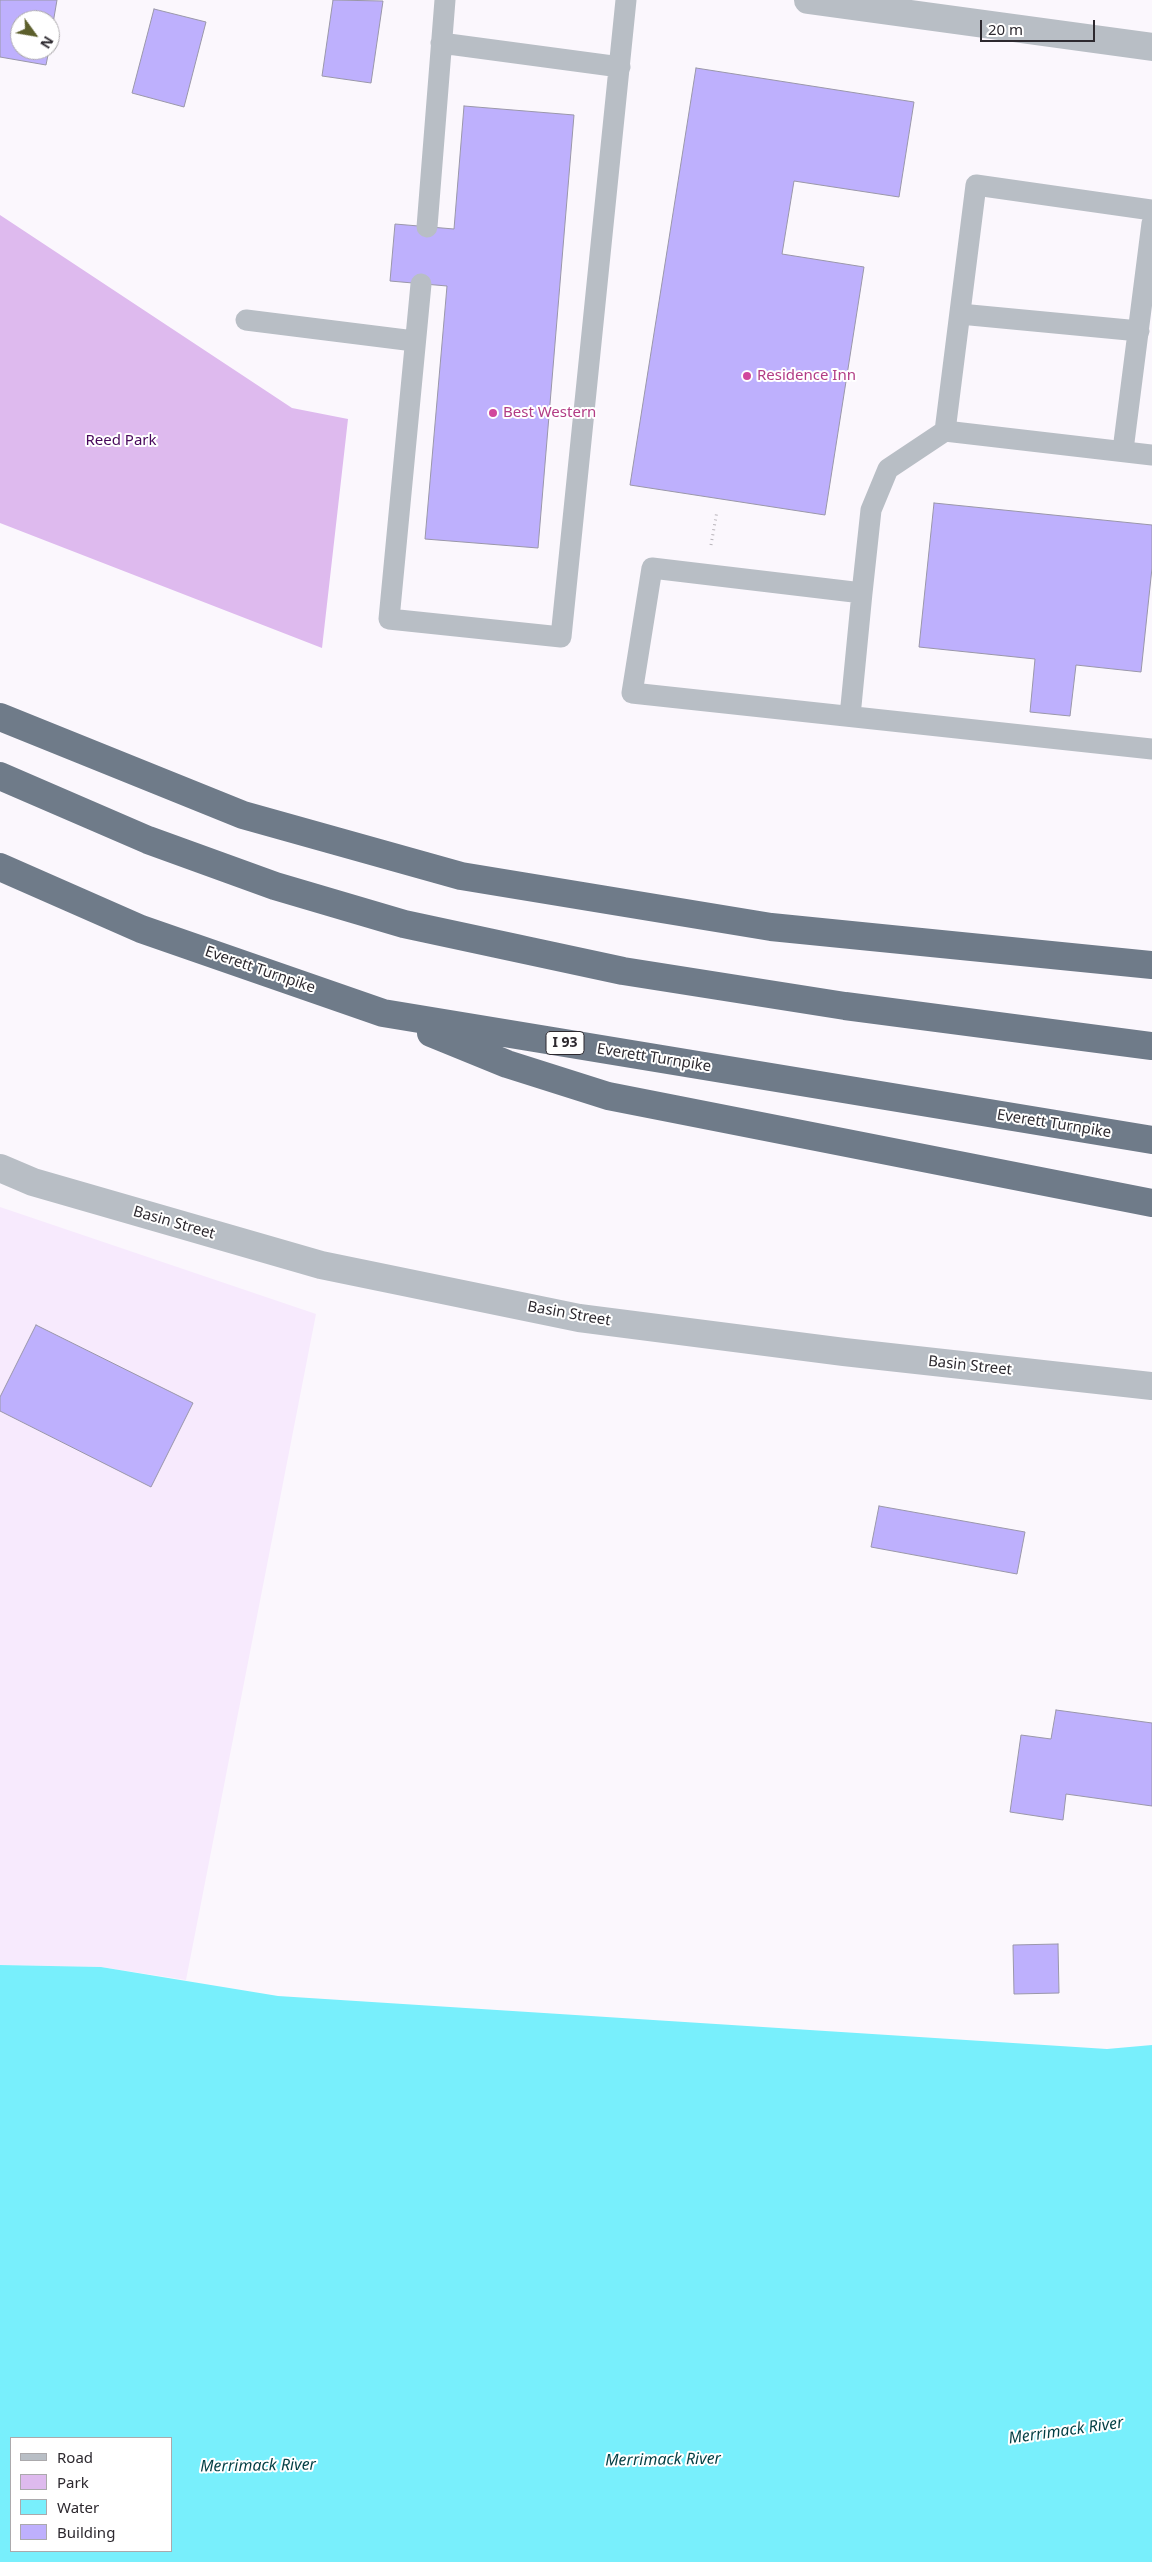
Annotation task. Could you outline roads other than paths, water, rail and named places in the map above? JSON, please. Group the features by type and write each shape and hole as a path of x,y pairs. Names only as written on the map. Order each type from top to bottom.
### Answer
{"highway":[{"path":"0,717 243,815 461,876 771,927 1152,965"},
{"path":"0,776 157,843 275,886 404,924 623,971 845,1006 1152,1046"},
{"name":"Everett Turnpike","path":"0,867 142,929 383,1014 1152,1140"},
{"path":"383,1014 507,1064 608,1096 1152,1204"}],"street":[{"path":"808,0 1152,47"},
{"name":"Basin Street","path":"0,1168 33,1182 321,1265 580,1318 844,1352 1152,1386"}],"lane":[{"path":"427,227 445,0"},
{"path":"420,284 389,619 561,636 626,0"},
{"path":"442,43 620,66"},
{"path":"946,431 976,185 1152,210"},
{"path":"1123,450 1152,223"},
{"path":"960,314 1139,330"},
{"path":"246,320 414,342"},
{"path":"850,716 871,510 888,469 946,431 1123,450 1152,455"},
{"path":"862,593 652,568 632,693 1152,749"}],"water":[{"name":"Merrimack River","path":"0,1965 101,1967 278,1996 1107,2049 1152,2045 1152,2562 0,2562"}],"place":[{"name":"Residence Inn","path":"747,376"},
{"name":"Best Western","path":"493,413"}],"park label":[{"name":"Reed Park","path":"121,441"}]}
